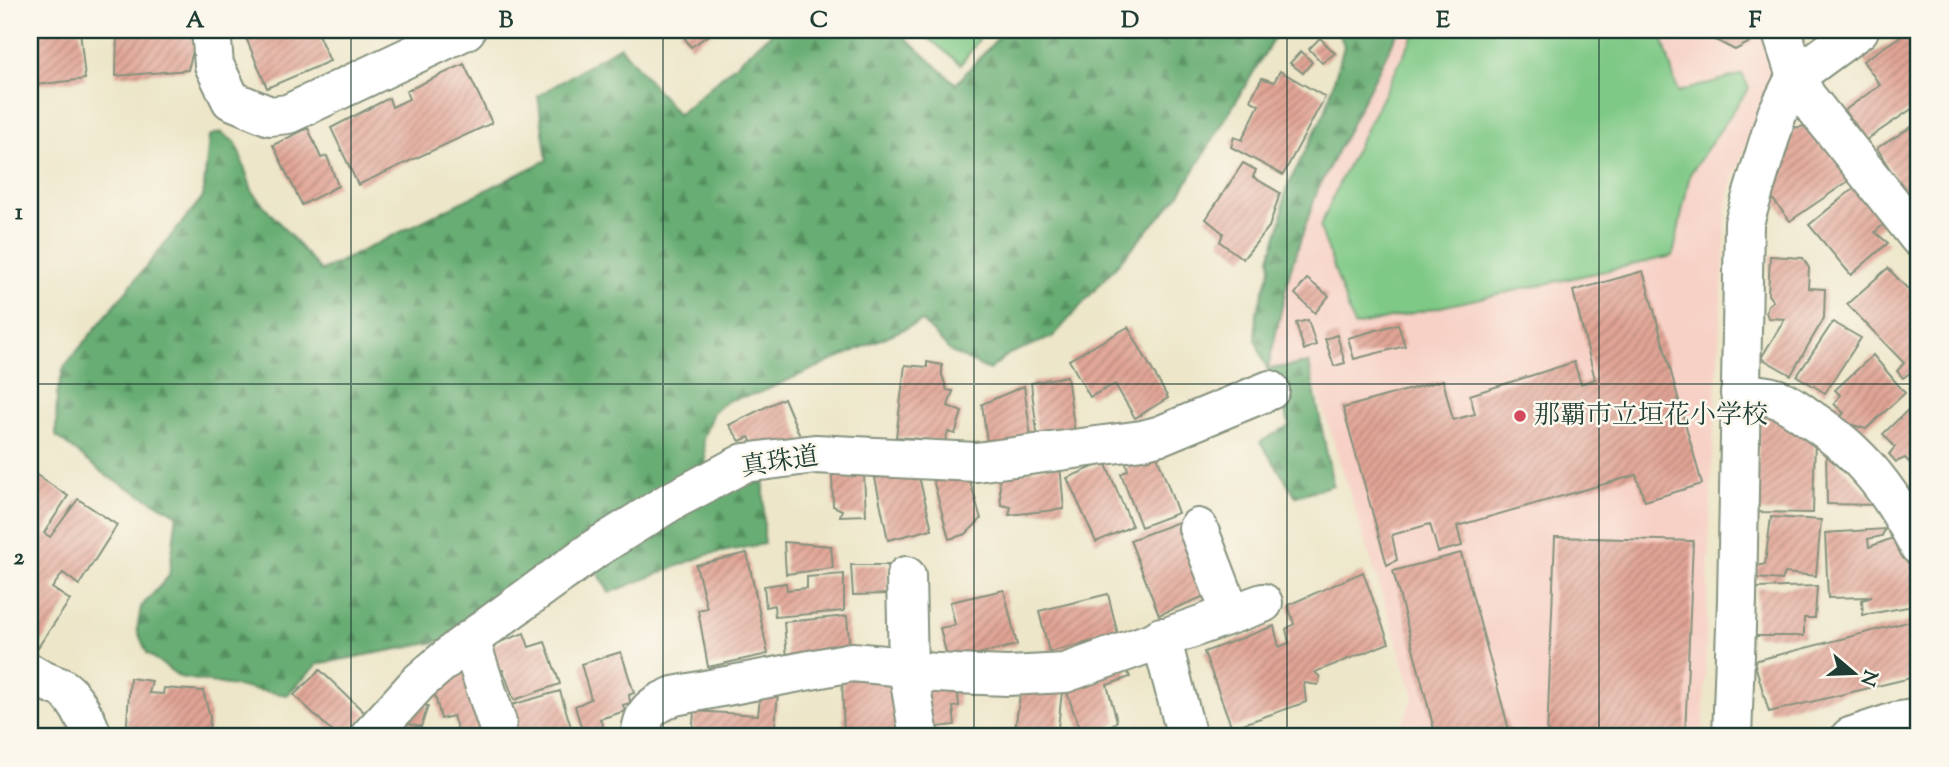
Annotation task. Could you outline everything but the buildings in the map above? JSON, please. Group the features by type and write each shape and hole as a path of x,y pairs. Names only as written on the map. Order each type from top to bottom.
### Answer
{"street":[{"path":"211,30 214,65 231,100 270,116 288,114 466,30"},
{"path":"1781,30 1796,76 1816,109 1919,239"},
{"path":"1732,737 1744,223 1777,114 1796,76 1859,30"},
{"name":"真珠道","path":"369,737 419,682 470,640 596,548 670,502 744,463 815,454 976,462 1128,442 1161,435 1270,390"},
{"path":"1740,393 1773,397 1840,440 1881,482 1919,546"},
{"path":"640,737 643,718 652,706 674,696 852,662 922,672 1008,676 1065,673 1161,637 1247,609 1198,528"},
{"path":"906,576 908,669 919,737"},
{"path":"1161,637 1187,737"},
{"path":"470,640 497,723"},
{"path":"30,673 47,684 63,688 87,720 93,737"},
{"path":"1850,737 1895,722 1919,718"}],"shaded area":[{"name":"那覇市立垣花小学校","path":"1399,30 1766,30 1775,64 1729,193 1726,218 1712,462 1703,737 1352,737 1403,721 1414,696 1309,364 1268,370 1290,271 1319,189"}],"green space":[{"path":"775,30 897,30 956,84 1005,30 1279,30 1180,194 1053,337 1009,354 989,370 951,352 922,321 759,393 729,400 713,412 703,439 709,485 764,475 764,544 706,555 609,593 597,571 479,634 318,664 287,695 180,677 147,653 137,630 141,607 169,576 177,514 108,477 56,436 57,394 64,367 203,197 209,136 221,132 236,143 253,193 321,271 547,160 538,96 620,46 678,115"},
{"path":"918,30 986,30 961,64"},
{"path":"1338,30 1399,30 1318,189 1290,271 1268,369 1309,363 1333,485 1296,496 1260,442 1290,425 1255,339 1257,311 1271,268 1270,258 1282,218 1285,191 1325,112 1344,46"},
{"path":"1416,30 1660,30 1678,92 1742,74 1749,88 1690,174 1673,256 1354,326 1320,227 1340,181"}],"place":[{"name":"那覇市立垣花小学校","path":"1520,416"}]}
